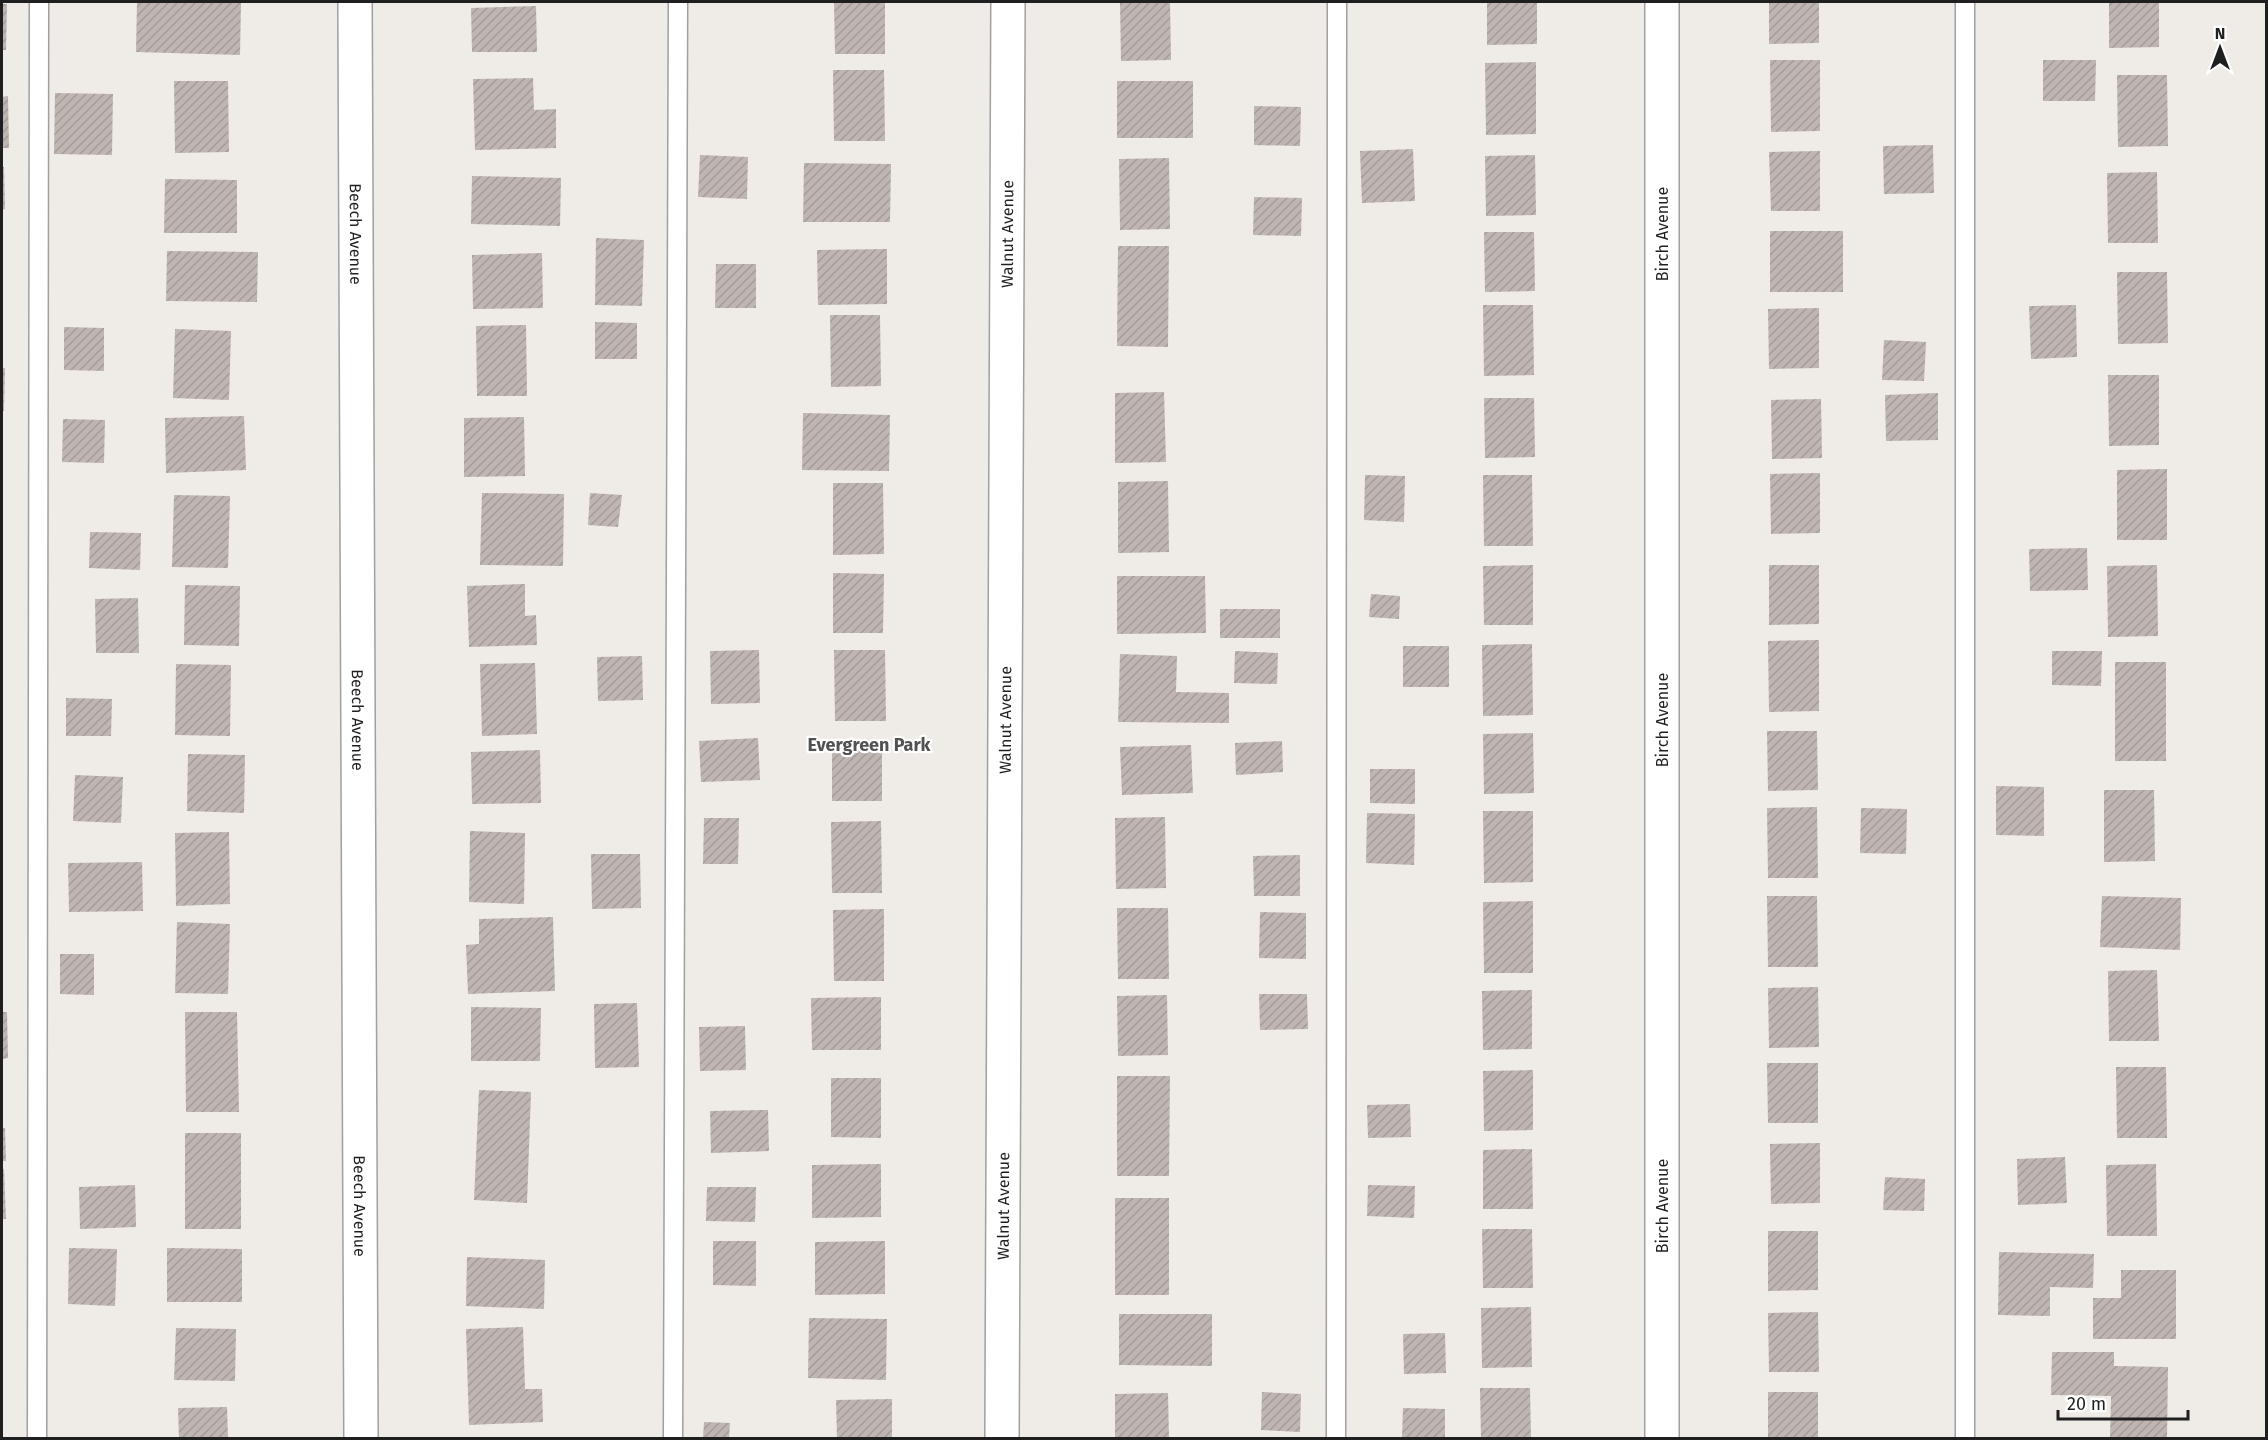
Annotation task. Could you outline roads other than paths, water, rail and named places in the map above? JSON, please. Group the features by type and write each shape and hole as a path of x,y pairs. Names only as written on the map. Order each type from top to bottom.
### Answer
{"street":[{"name":"Beech Avenue","path":"355,2 361,1438"},
{"name":"Walnut Avenue","path":"1002,1438 1008,2"},
{"name":"Birch Avenue","path":"1662,2 1662,1438"}],"lane":[{"path":"37,1438 39,2"},
{"path":"673,1438 678,2"},
{"path":"1336,1438 1337,2"},
{"path":"1965,2 1965,1438"}],"district":[{"name":"Evergreen Park","path":"869,745"}]}
